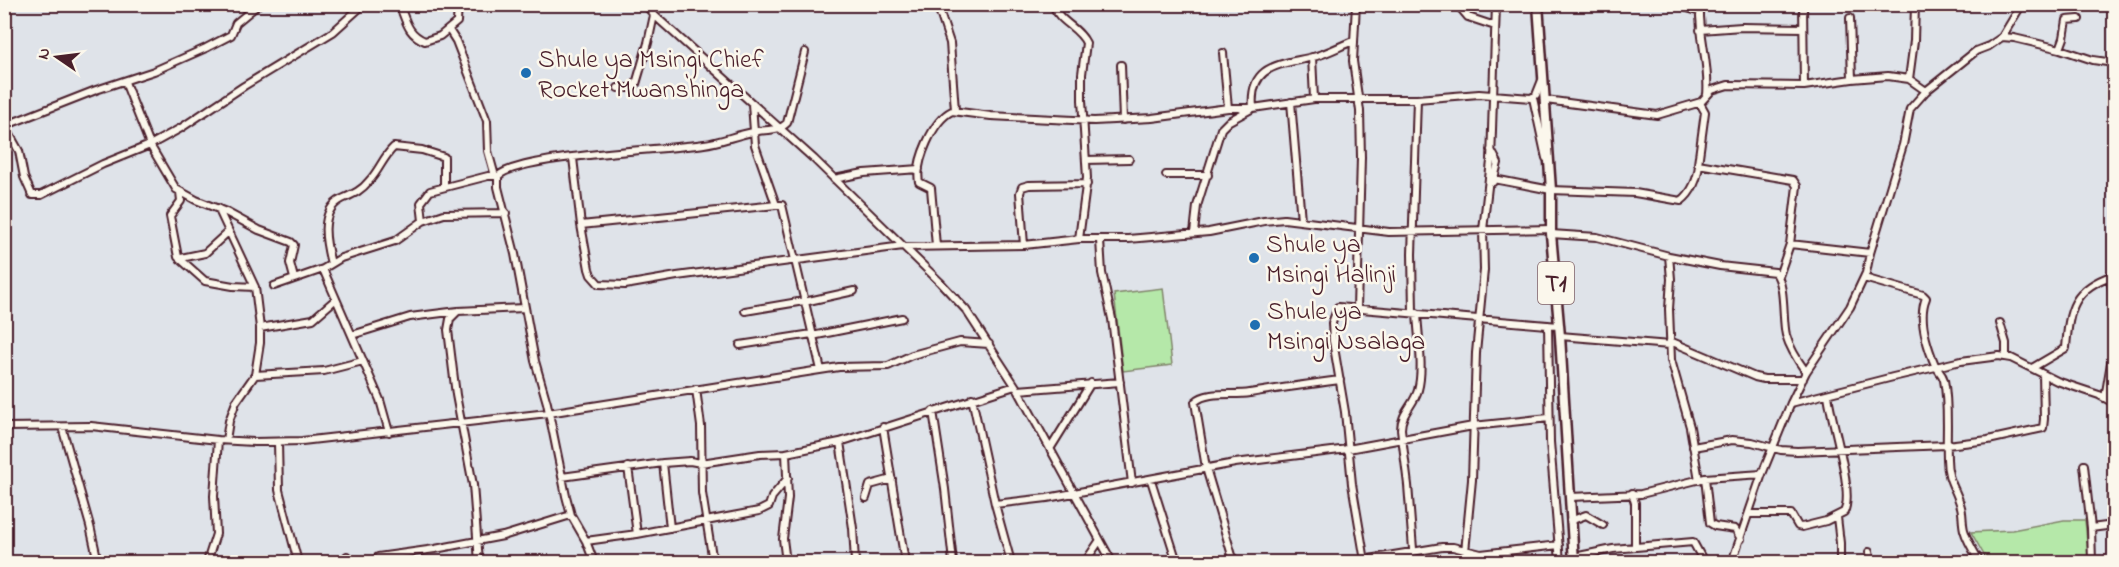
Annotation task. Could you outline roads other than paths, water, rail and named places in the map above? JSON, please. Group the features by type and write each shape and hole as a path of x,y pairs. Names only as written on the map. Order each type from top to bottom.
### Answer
{"highway":[{"name":"T1","path":"1538,4 1574,560"}],"street":[{"path":"259,4 239,20 233,33 223,40 125,82 96,90 5,126 19,151 24,177 32,195 35,196 150,145 181,128 244,86 333,32 364,4"},
{"path":"399,4 405,24 421,40 440,36 449,30 457,22 458,4"},
{"path":"645,4 654,15 834,179 966,310 1016,388 1112,562"},
{"path":"937,4 950,43 955,110"},
{"path":"1053,4 1056,12 1086,41 1082,81 1087,184 1079,239"},
{"path":"1356,4 1353,41 1354,74 1359,99 1361,157 1357,309"},
{"path":"1456,4 1468,17 1495,26"},
{"path":"1464,562 1472,480 1476,353 1484,270 1483,230 1491,150 1496,4"},
{"path":"1675,4 1700,8 1700,30 1708,70 1707,94"},
{"path":"1803,4 1804,86"},
{"path":"1909,79 1914,41 1915,4"},
{"path":"1732,562 1762,474 1791,403 1804,376 1845,316 1864,278 1903,145 1910,109 1926,91 1976,51 2002,37 2022,4"},
{"path":"618,87 632,88 636,84 654,15"},
{"path":"1850,18 1852,79"},
{"path":"2060,49 2067,20 2079,19"},
{"path":"1700,30 1742,27 1803,28"},
{"path":"449,30 456,41 487,121 488,151 506,213 535,361 571,515 586,541 594,562"},
{"path":"2002,37 2060,49 2093,60 2115,63"},
{"path":"1253,108 1255,85 1259,76 1266,70 1298,59 1312,57 1353,41"},
{"path":"423,221 421,207 423,199 430,191 496,176 502,172 531,164 556,159 707,144 754,131 778,129 787,123 805,52"},
{"path":"1223,53 1228,108"},
{"path":"1312,57 1314,99"},
{"path":"1121,65 1123,120"},
{"path":"1546,100 1657,115 1700,103 1716,87 1728,85 1804,86 1888,76 1909,79 1926,91"},
{"path":"1544,77 1533,98 1550,170"},
{"path":"125,82 150,145 162,162 181,201 170,216 180,258 208,283 255,287"},
{"path":"936,246 931,188 920,182 919,169 924,150 939,122 947,113 955,110 991,116 1083,121 1123,120 1228,108 1253,108 1314,99 1417,99 1479,94 1533,98"},
{"path":"1414,562 1401,421 1414,399 1420,376 1415,313 1413,232 1417,99"},
{"path":"1291,102 1301,220"},
{"path":"1494,179 1551,190 1635,193 1680,201 1684,199 1696,180 1705,114 1700,103"},
{"path":"752,104 759,158 776,205"},
{"path":"1194,233 1197,206 1223,126 1253,108"},
{"path":"331,264 325,228 331,210 341,200 358,193 371,180 384,158 394,147 422,150 444,157 444,187"},
{"path":"1488,198 1498,163 1491,150"},
{"path":"573,158 581,225 591,275 598,284 605,285 626,285 795,260 904,247 1100,240 1224,230 1264,221 1301,220 1359,229 1413,232 1551,231 1604,238 1669,256 1731,268 1771,270 1779,276"},
{"path":"1086,160 1129,159"},
{"path":"1699,164 1793,180 1797,186 1790,244 1779,276 1786,334 1804,376"},
{"path":"834,179 864,173 919,169"},
{"path":"1166,175 1208,175"},
{"path":"1024,244 1020,193 1022,187 1087,184"},
{"path":"176,188 259,230 291,242 294,250 290,263 294,278"},
{"path":"581,225 782,205 820,370"},
{"path":"218,208 255,287 260,328 260,350 255,375 236,402 229,421 226,440"},
{"path":"274,286 323,269 341,258 395,241 423,221 444,214 506,213"},
{"path":"180,258 205,253 228,232"},
{"path":"1100,240 1102,273 1112,319 1132,483"},
{"path":"1790,244 1870,253"},
{"path":"1669,256 1672,372 1690,427 1710,523 1735,529 1741,540"},
{"path":"323,269 380,400 389,432"},
{"path":"2032,368 2064,350 2070,315 2076,300 2096,284 2112,276 2115,301"},
{"path":"1864,278 1923,295 1926,298 1923,310 1925,332 1936,368 1942,373 1946,392 1949,478 1961,504 1967,540 1980,562"},
{"path":"745,311 854,291"},
{"path":"260,328 313,318 336,299"},
{"path":"352,335 410,316 525,308"},
{"path":"1365,561 1333,340 1332,323 1338,308 1548,325 1560,331 1670,343 1764,379 1804,376"},
{"path":"458,311 450,319 448,330 456,394 473,485 479,562"},
{"path":"740,345 812,335 902,318"},
{"path":"2000,323 2006,343 2006,356"},
{"path":"1548,325 1549,418 1560,562"},
{"path":"4,427 101,426 218,440 278,442 389,432 548,413 839,367 888,366 912,355 951,343 989,344"},
{"path":"2105,398 2115,345"},
{"path":"1791,403 1893,376 1977,358 2006,356 2064,384 2115,403"},
{"path":"255,375 324,371 363,361"},
{"path":"1693,447 1732,440 1797,451 1947,445 1989,440 2043,428 2043,374"},
{"path":"1234,562 1206,468 1195,406 1197,399 1340,380"},
{"path":"562,477 663,463 690,461 701,463 759,454 786,453 840,442 972,398 1016,388 1120,382"},
{"path":"1050,449 1091,383"},
{"path":"696,389 700,415 702,493 713,562"},
{"path":"1749,514 1791,514 1798,526 1802,527 1826,521 1844,512 1847,503 1840,449 1830,412 1828,394"},
{"path":"972,398 995,504 1011,562"},
{"path":"933,411 953,562"},
{"path":"995,504 1047,498 1206,468 1348,449 1473,426 1549,418"},
{"path":"62,427 98,562"},
{"path":"883,427 905,562"},
{"path":"207,562 216,534 214,469 218,440"},
{"path":"278,442 279,490 298,562"},
{"path":"840,442 853,528 855,562"},
{"path":"786,453 787,509 783,539 786,562"},
{"path":"663,463 670,528"},
{"path":"2084,465 2092,562"},
{"path":"628,467 637,534"},
{"path":"1570,497 1650,492 1702,479 1762,474"},
{"path":"586,541 707,522 766,509 772,497 788,478"},
{"path":"866,498 870,485 892,479"},
{"path":"1151,480 1177,562"},
{"path":"2091,528 2113,525 2111,497 2115,493"},
{"path":"1632,494 1635,503 1635,547"},
{"path":"378,557 503,536 571,515"},
{"path":"1570,521 1586,515 1603,525"},
{"path":"1837,517 1840,562"},
{"path":"1085,562 1100,540"},
{"path":"1574,560 1602,550 1693,542 1704,562"},
{"path":"1351,562 1442,547 1465,549 1481,554 1559,545"},
{"path":"1869,552 1870,562"}],"place":[{"name":"Shule ya Msingi Chief Rocket Mwanshinga","path":"526,73"},
{"name":"Shule ya Msingi Halinji","path":"1254,258"},
{"name":"Shule ya Msingi Nsalaga","path":"1255,325"}]}
